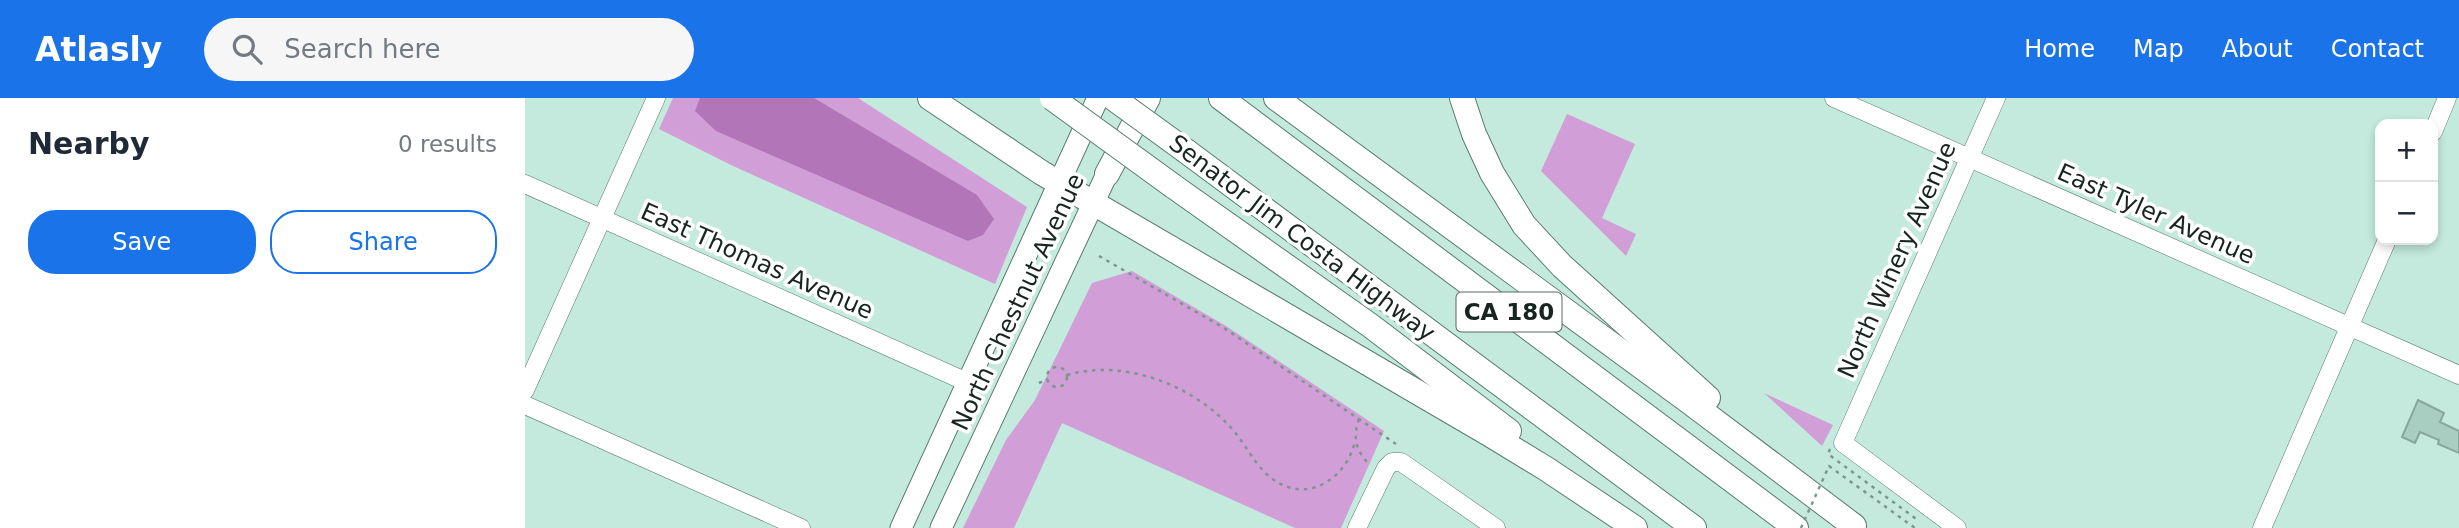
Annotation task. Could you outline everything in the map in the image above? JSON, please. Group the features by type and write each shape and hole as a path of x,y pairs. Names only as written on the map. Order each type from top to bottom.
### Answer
{"highway":[{"path":"930,98 1060,184 1489,434 1632,526"},
{"path":"1052,98 1371,326 1632,526"},
{"name":"Senator Jim Costa Highway","path":"1113,98 1694,528"},
{"path":"1107,174 1148,98"},
{"name":"CA 180","path":"1221,98 1795,528"},
{"path":"1276,98 1855,527"},
{"path":"1462,98 1474,134 1501,191 1524,225 1546,250 1642,340 1855,527"}],"main road":[{"name":"North Chestnut Avenue","path":"901,528 1098,98"},
{"name":"North Chestnut Avenue","path":"941,528 1141,98"}],"street":[{"path":"525,390 656,98"},
{"name":"East Tyler Avenue","path":"1834,98 2459,375"},
{"name":"North Winery Avenue","path":"1957,528 1843,443 1996,98"},
{"path":"2438,120 2447,98"},
{"name":"East Thomas Avenue","path":"525,184 969,383"},
{"path":"2262,528 2385,245"},
{"path":"525,405 801,528"},
{"path":"1357,528 1385,468 1392,462 1401,462 1496,528"}],"path":[{"path":"1099,256 1224,328 1396,444"},
{"path":"1056,367 1064,369 1067,374 1065,383 1059,387 1053,386 1048,379 1049,372 1056,367"},
{"path":"1067,374 1084,371 1128,373 1177,388 1216,413 1241,439 1266,475 1293,488 1313,487 1335,478 1348,461 1359,418"},
{"path":"1039,383 1048,379"},
{"path":"1355,441 1367,463"},
{"path":"1801,528 1829,466 1915,528"}],"shaded area":[{"path":"673,98 858,98 1027,207 995,284 731,165 659,129"},
{"path":"700,98 814,98 977,195 994,219 983,235 968,241 716,131 695,111"},
{"path":"1567,114 1635,144 1602,218 1636,234 1626,256 1541,171"},
{"path":"1132,271 1226,326 1384,431 1341,528 1295,528 1062,423 1014,528 963,528 1006,440 1035,400 1092,283"},
{"path":"1764,393 1833,425 1822,446"}],"building":[{"path":"2418,400 2444,413 2440,422 2459,431 2459,453 2420,432 2415,443 2402,437"}]}
